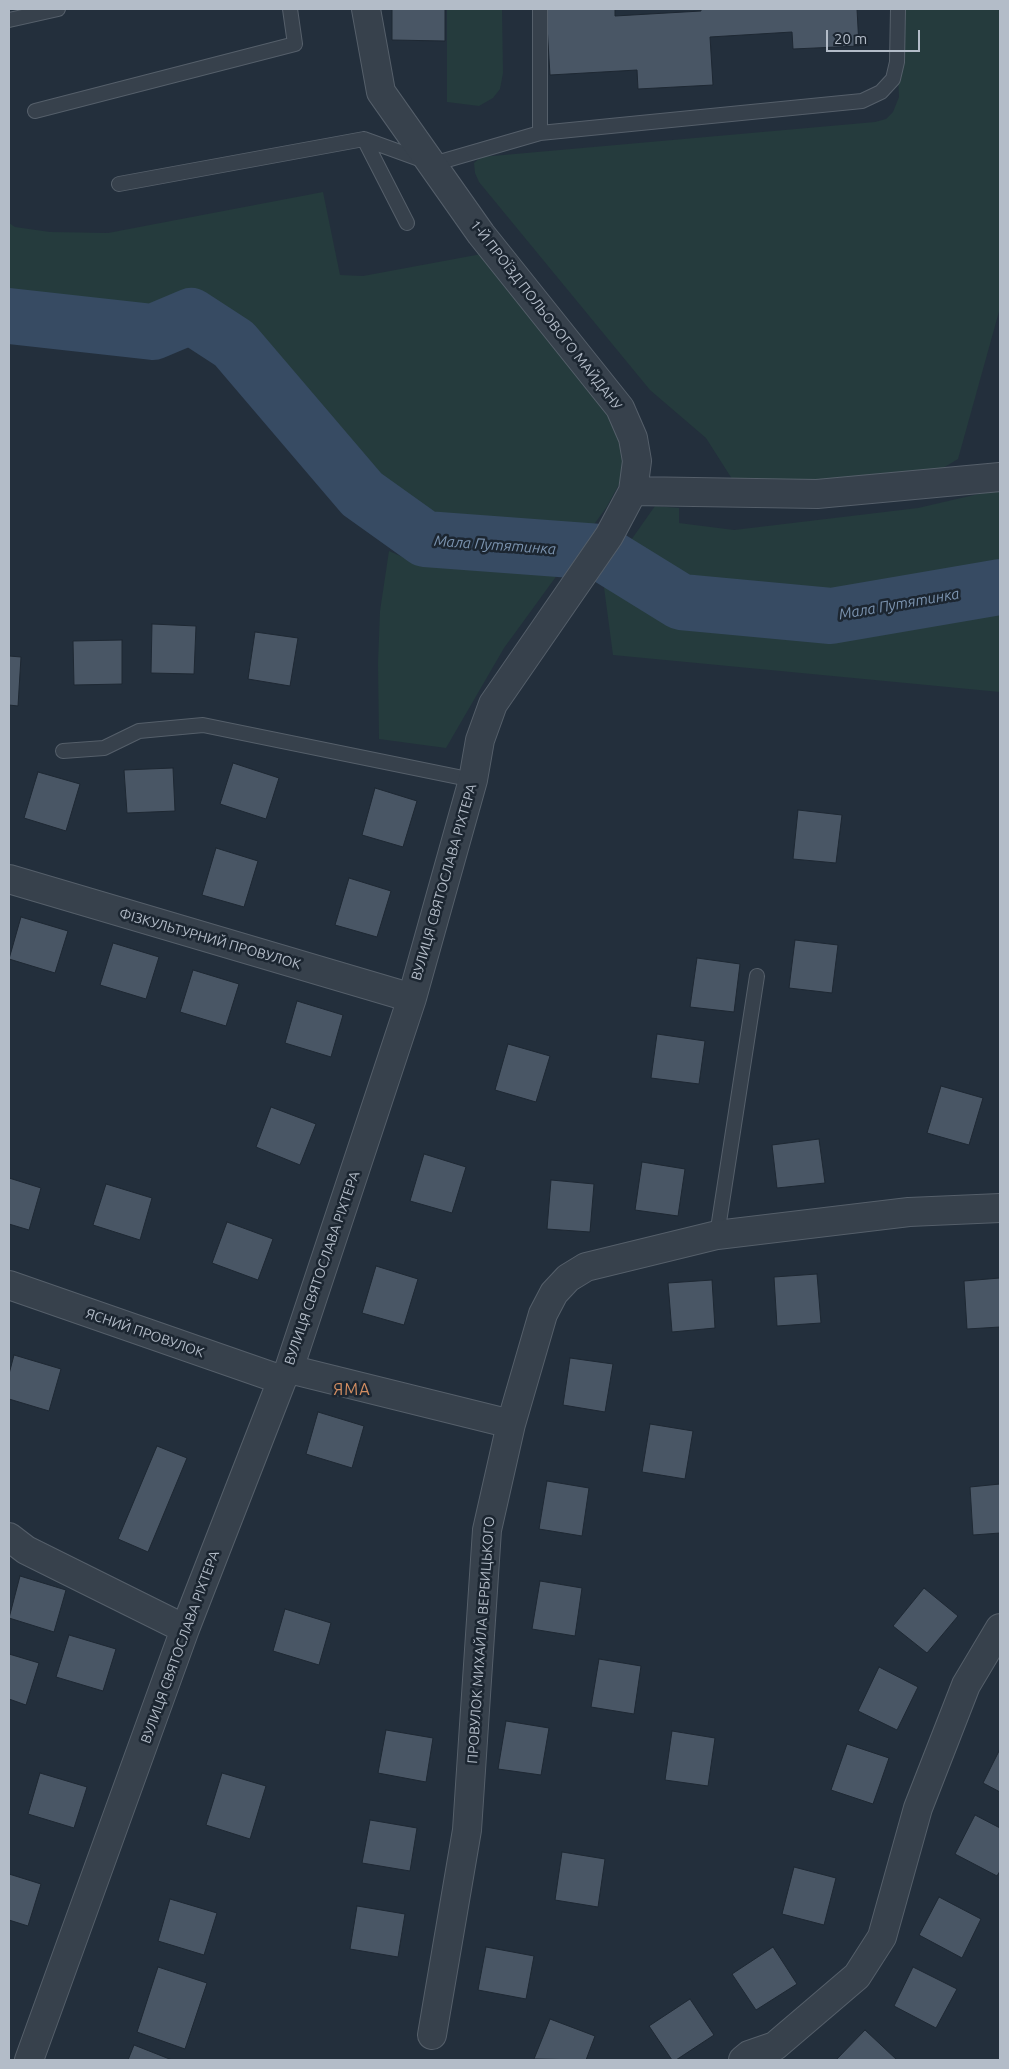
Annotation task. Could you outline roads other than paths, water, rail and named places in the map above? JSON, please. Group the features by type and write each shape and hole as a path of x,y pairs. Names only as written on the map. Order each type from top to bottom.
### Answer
{"street":[{"name":"1-Й ПРОЇЗД ПОЛЬОВОГО МАЙДАНУ","path":"366,9 380,92 481,234 620,408 633,438 637,461 633,491"},
{"path":"633,491 817,494 1000,477"},
{"name":"ВУЛИЦЯ СВЯТОСЛАВА РІХТЕРА","path":"29,2060 185,1629 285,1374 412,998 472,780 480,740 493,704 609,536 633,491"},
{"name":"ФІЗКУЛЬТУРНИЙ ПРОВУЛОК","path":"9,879 412,998"},
{"name":"ПРОВУЛОК МИХАЙЛА ВЕРБИЦЬКОГО","path":"432,2036 467,1830 487,1530 511,1424 543,1314 554,1293 568,1278 586,1267 716,1235 909,1212 1000,1208"},
{"name":"ЯСНИЙ ПРОВУЛОК","path":"9,1285 285,1374 511,1424"},
{"path":"9,1537 26,1550 185,1629"},
{"path":"743,2060 749,2055 775,2046 857,1976 882,1937 921,1799 966,1685 1000,1628"}],"lane":[{"path":"9,20 58,9"},
{"path":"35,111 294,44 290,9"},
{"path":"540,9 540,133"},
{"path":"119,184 364,139 433,164 540,133 862,101 881,92 893,80 898,62 898,9"},
{"path":"364,139 406,223"},
{"path":"63,751 104,748 140,731 202,725 472,780"},
{"path":"716,1235 758,976"}],"waterway":[{"name":"Мала Путятинка","path":"9,316 153,332 191,316 234,344 362,494 425,539 600,552 681,602 831,616 1000,587"}],"district":[{"name":"ЯМА","path":"352,1390"}]}
